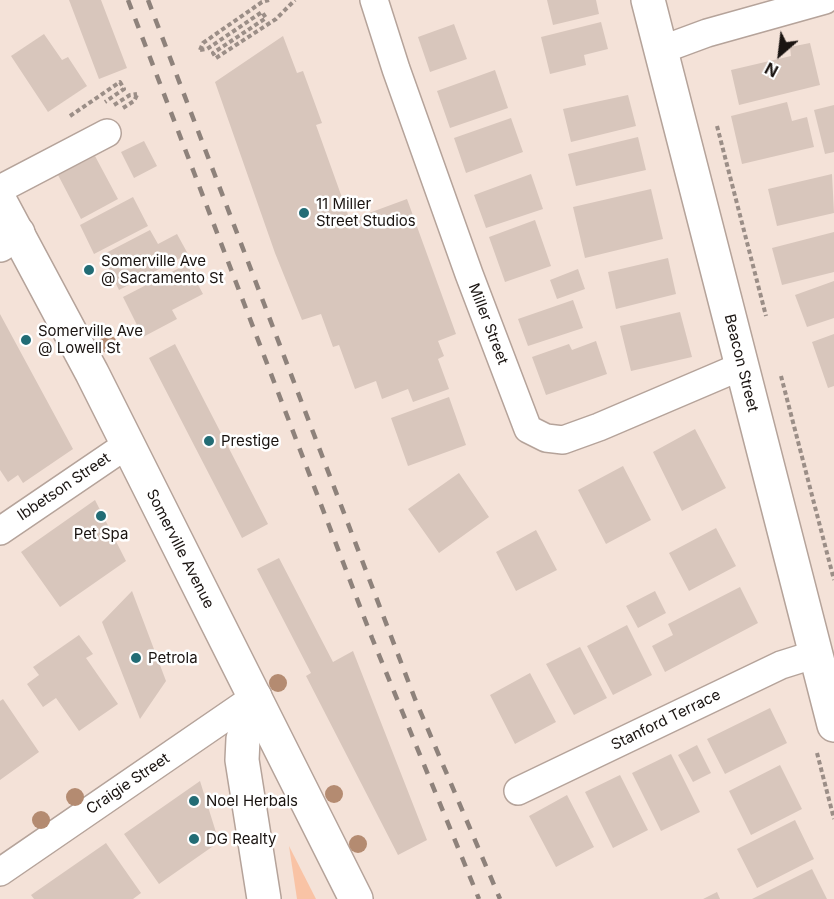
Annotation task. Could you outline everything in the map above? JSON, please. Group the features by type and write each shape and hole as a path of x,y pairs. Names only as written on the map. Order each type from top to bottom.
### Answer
{"main road":[{"name":"Beacon Street","path":"648,0 834,725"},
{"name":"Somerville Avenue","path":"0,201 9,238 92,373 356,899"},
{"path":"255,697 243,739 243,760 264,899"}],"street":[{"name":"Miller Street","path":"374,0 396,69 469,274 528,429 546,438 563,440 742,366"},
{"path":"661,50 707,33 825,0"},
{"path":"0,189 107,133"},
{"name":"Ibbetson Street","path":"0,531 128,444"},
{"name":"Stanford Terrace","path":"518,791 781,665 816,654"},
{"name":"Craigie Street","path":"0,872 255,697"}],"path":[{"path":"269,0 262,2 203,43 200,50 207,49 262,12 266,18 213,53 216,58 276,19 295,0"},
{"path":"134,101 137,94"},
{"path":"716,121 767,319"},
{"path":"781,375 834,580"}],"shaded area":[{"path":"289,846 316,899 297,899"}],"building":[{"path":"69,0 101,0 127,68 99,79"},
{"path":"547,0 596,0 599,14 553,25"},
{"path":"601,22 608,49 584,55 586,65 550,74 541,37"},
{"path":"454,24 467,59 430,72 418,37"},
{"path":"44,34 62,60 68,57 87,86 48,112 11,56"},
{"name":"11 Miller Street Studios","path":"283,36 297,73 303,71 322,123 316,125 350,220 407,199 456,334 438,341 444,356 438,359 449,389 413,402 408,389 382,399 376,381 355,389 339,345 333,347 321,314 302,320 275,253 215,82"},
{"path":"810,43 820,85 739,105 731,70 791,56 790,47"},
{"path":"495,70 508,108 450,128 437,91"},
{"path":"628,95 636,126 571,142 563,109"},
{"path":"787,102 792,121 807,117 814,147 742,164 731,116"},
{"path":"834,105 834,152 825,154 814,110"},
{"path":"511,118 523,152 466,173 454,138"},
{"path":"638,137 646,170 576,186 568,154"},
{"path":"144,141 157,166 134,178 121,152"},
{"path":"95,156 118,199 81,219 58,175"},
{"path":"531,174 543,209 486,228 474,195"},
{"path":"832,174 834,213 777,226 768,189"},
{"path":"651,189 663,239 585,258 573,207"},
{"path":"133,197 148,226 94,254 80,225"},
{"path":"535,220 551,266 505,282 489,237"},
{"path":"150,230 158,244 177,234 188,254 119,290 102,255"},
{"path":"834,232 834,272 782,285 772,248"},
{"path":"668,258 676,294 616,309 608,272"},
{"path":"187,264 203,294 172,310 177,319 143,337 123,297"},
{"path":"578,269 585,289 557,299 550,280"},
{"path":"834,281 834,318 807,327 795,295"},
{"path":"573,300 583,328 528,346 518,319"},
{"path":"680,312 692,357 631,371 620,326"},
{"path":"0,314 73,449 23,483 18,475 8,482 0,470"},
{"path":"834,334 834,386 828,388 812,342"},
{"path":"596,341 607,374 546,395 532,357 569,344 572,350"},
{"name":"Prestige","path":"175,344 268,524 242,538 149,358"},
{"path":"449,397 466,445 408,466 391,418"},
{"path":"695,429 726,488 682,511 653,452"},
{"path":"623,466 651,520 606,544 578,490"},
{"path":"459,473 489,517 439,553 408,509"},
{"path":"95,500 126,561 60,607 21,552"},
{"path":"716,528 736,566 689,591 669,553"},
{"path":"536,530 557,570 516,591 496,552"},
{"path":"279,558 333,662 353,651 427,840 398,855 306,676 311,673 257,569"},
{"path":"740,587 758,623 665,672 652,646 673,635 668,624"},
{"name":"Petrola","path":"132,591 166,681 140,719 102,622"},
{"path":"655,591 666,613 638,628 626,606"},
{"path":"627,625 652,675 613,695 587,646"},
{"path":"79,635 93,654 86,658 118,704 79,731 56,698 43,707 27,684 39,675 33,667"},
{"path":"580,647 607,698 574,715 546,664"},
{"path":"530,673 556,722 515,744 490,695"},
{"path":"3,699 39,752 0,780 0,701"},
{"path":"770,708 787,743 725,774 707,739"},
{"path":"697,745 711,773 693,782 678,755"},
{"path":"671,754 700,812 661,831 632,773"},
{"path":"780,765 802,809 751,835 729,791"},
{"path":"620,775 648,830 613,848 585,792"},
{"path":"200,781 219,842 159,884 124,834"},
{"path":"567,795 594,847 556,867 529,816"},
{"path":"795,820 814,859 757,888 737,849"},
{"path":"106,843 141,893 133,899 34,899 31,895"},
{"path":"812,869 827,899 752,899"},
{"path":"717,892 720,899 703,899"}],"railway":[{"path":"128,0 372,638 479,899"},
{"path":"148,0 415,699 500,899"}],"place":[{"name":"11 Miller Street Studios","path":"304,213"},
{"name":"Somerville Ave @ Sacramento St","path":"89,270"},
{"name":"Somerville Ave @ Lowell St","path":"26,340"},
{"name":"Prestige","path":"209,441"},
{"name":"Pet Spa","path":"101,516"},
{"name":"Petrola","path":"136,658"},
{"name":"Noel Herbals","path":"194,801"},
{"name":"DG Realty","path":"194,839"}]}
